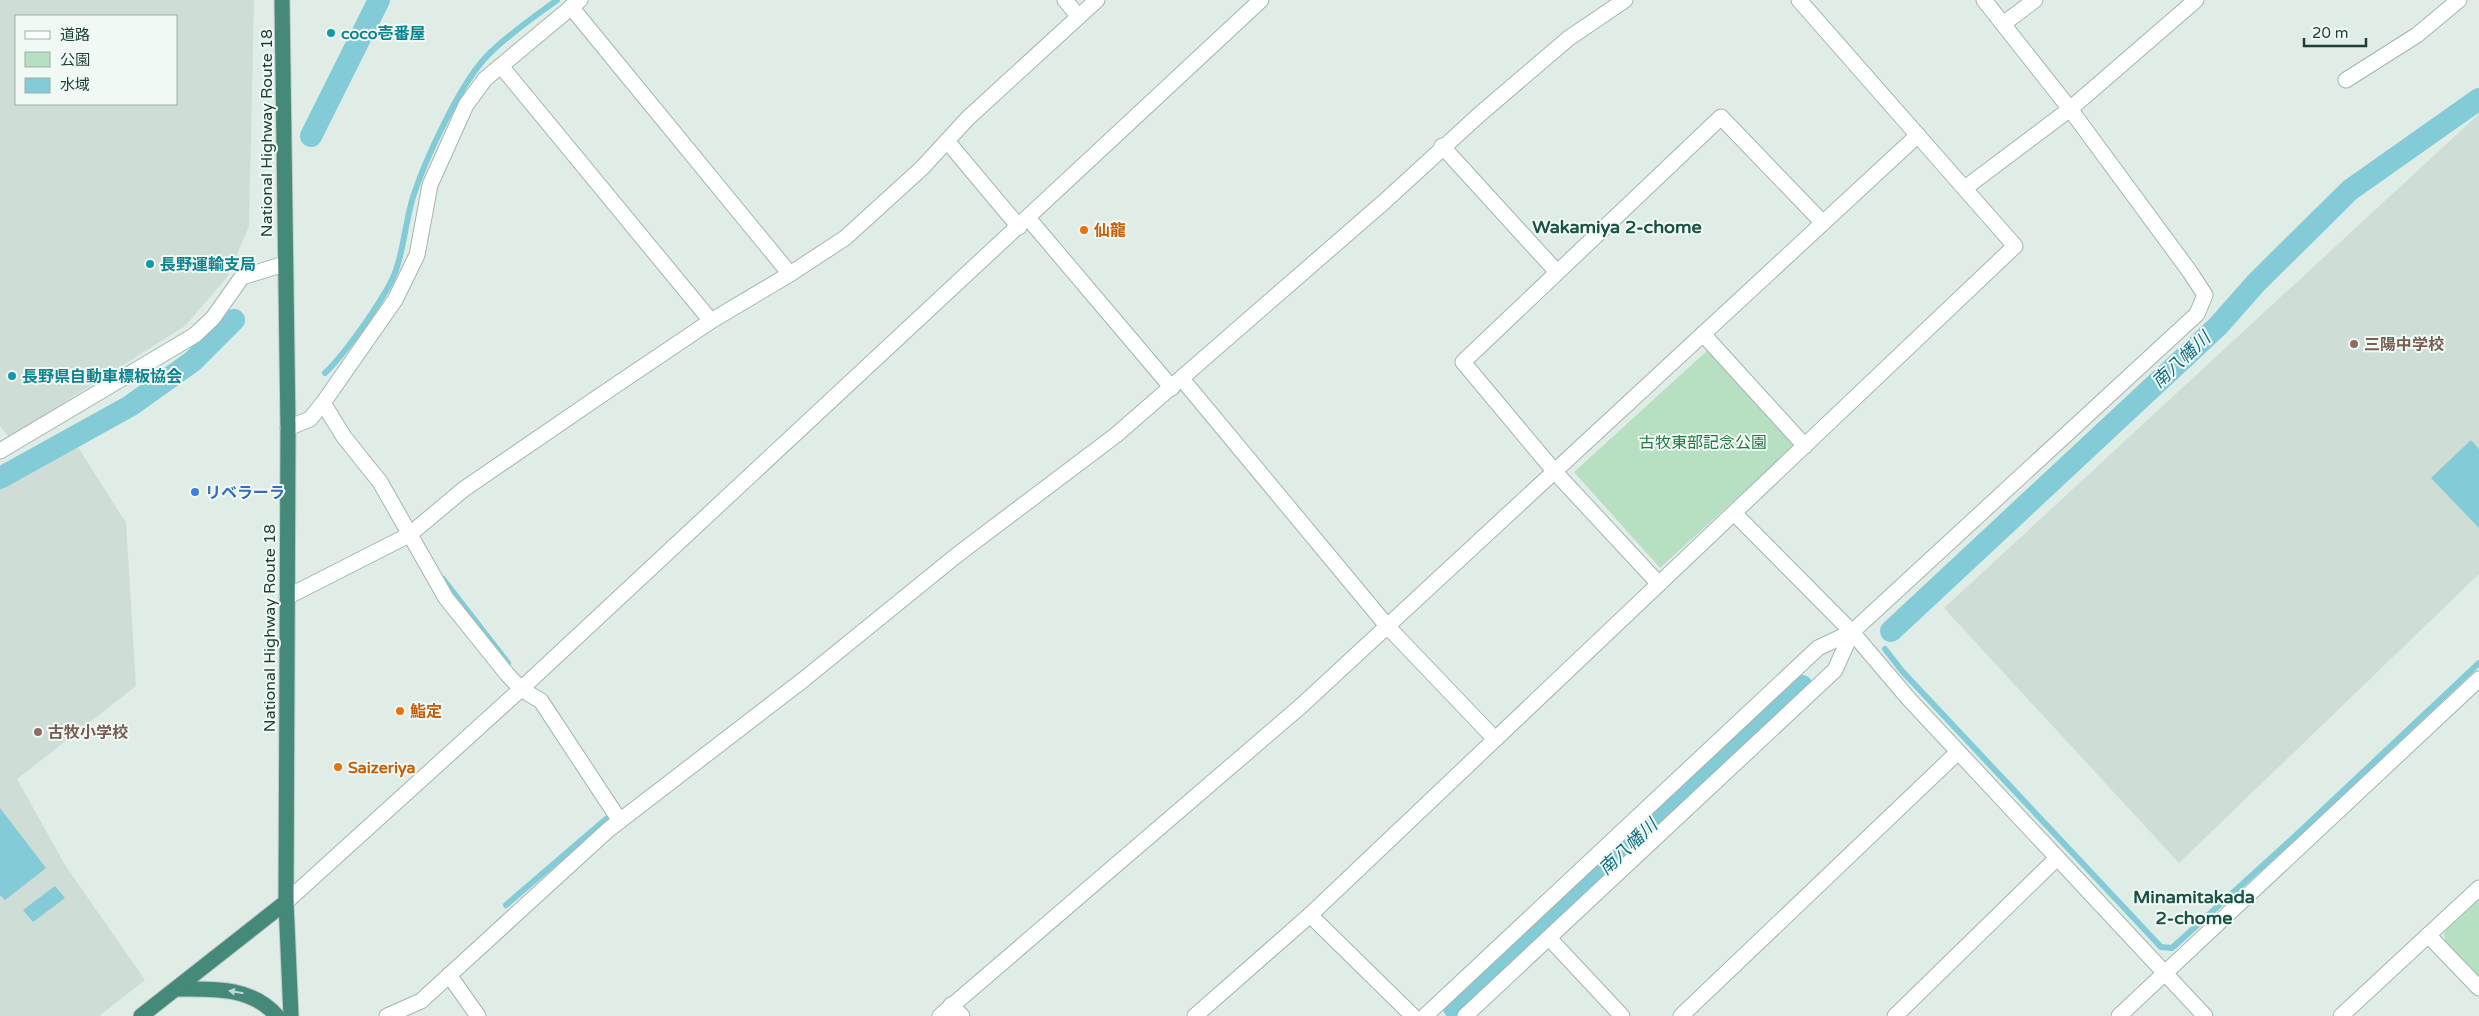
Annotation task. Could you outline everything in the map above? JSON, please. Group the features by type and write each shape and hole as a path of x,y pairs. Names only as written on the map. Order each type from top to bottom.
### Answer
{"highway":[{"name":"National Highway Route 18","path":"282,0 284,264 288,428 286,902 291,1016"},
{"path":"141,1016 286,902"},
{"path":"176,989 212,989 242,992 270,1008 277,1016"}],"street":[{"path":"1065,0 1078,16"},
{"path":"287,597 409,535 464,490 711,321 790,274 845,238 922,168 968,118 1097,0"},
{"path":"286,902 521,689 757,468 1024,223 1261,0"},
{"path":"387,1016 421,1001 620,821 803,680 957,555 1116,435 1177,384 1385,201 1442,146 1569,38 1625,0"},
{"path":"1195,1016 1310,914 2015,246 1799,0"},
{"path":"1424,1016 1818,648 1852,632 2197,314 2205,295 2070,109 1984,0"},
{"path":"2002,24 2035,0"},
{"path":"1965,188 2070,109 2196,0"},
{"path":"2346,80 2417,35 2459,0"},
{"path":"288,428 310,419 395,300 417,255 430,185 466,105 485,79 576,3 790,274"},
{"path":"501,66 711,321"},
{"path":"1659,584 1555,472 1463,362 1721,117 1823,223"},
{"path":"940,1016 1301,706 1918,135"},
{"path":"947,141 1177,384 1388,627 1494,738"},
{"path":"1442,146 1557,272"},
{"path":"0,451 196,335 213,318 242,277 284,264"},
{"path":"1703,334 1805,446"},
{"path":"323,403 344,436 380,482 446,598 521,689 541,701 620,821"},
{"path":"1734,513 1852,632 1908,698 2056,859 2205,1016"},
{"path":"1465,1016 1835,670 1852,632"},
{"path":"2118,1016 2479,678"},
{"path":"1682,1016 1958,752"},
{"path":"1895,1016 2056,859"},
{"path":"2341,1016 2479,888"},
{"path":"1310,914 1413,1016"},
{"path":"2428,935 2479,988"},
{"path":"1549,938 1622,1016"},
{"path":"450,975 478,1016"},
{"path":"951,1005 962,1016"}],"shaded area":[{"path":"0,0 254,0 249,226 228,276 185,326 9,437 0,426"},
{"name":"三陽中学校","path":"2479,114 2479,574 2179,863 1944,608"},
{"name":"古牧小学校","path":"76,444 126,523 136,686 17,779 65,865 145,980 99,1016 0,1016 0,486"}],"green space":[{"name":"古牧東部記念公園","path":"1709,349 1795,445 1660,568 1574,472"},
{"path":"2479,898 2479,981 2445,944 2444,932"}],"water":[{"path":"2471,440 2479,449 2479,528 2431,478"},
{"path":"0,808 46,868 5,900 0,895"},
{"path":"55,886 65,898 33,922 23,910"}],"waterway":[{"path":"311,136 379,0"},
{"path":"325,373 366,323 393,278 413,197 419,181 445,122 467,83 478,66 489,54 557,0"},
{"name":"南八幡川","path":"1891,631 2218,326 2256,283 2350,190 2479,99"},
{"path":"0,478 130,406 193,361 234,320"},
{"path":"443,579 508,663"},
{"path":"1885,649 1902,671 2161,947 2172,948 2292,839 2479,663"},
{"name":"南八幡川","path":"1454,1008 1802,686"},
{"path":"506,905 606,819"}],"place":[{"name":"coco壱番屋","path":"331,33"},
{"name":"仙龍","path":"1084,230"},
{"name":"長野運輸支局","path":"150,264"},
{"name":"三陽中学校","path":"2354,344"},
{"name":"長野県自動車標板協会","path":"12,376"},
{"name":"リベラーラ","path":"195,492"},
{"name":"鮨定","path":"400,711"},
{"name":"古牧小学校","path":"38,732"},
{"name":"Saizeriya","path":"338,767"}],"district":[{"name":"Wakamiya 2-chome","path":"1617,227"},
{"name":"Minamitakada 2-chome","path":"2194,908"}]}
